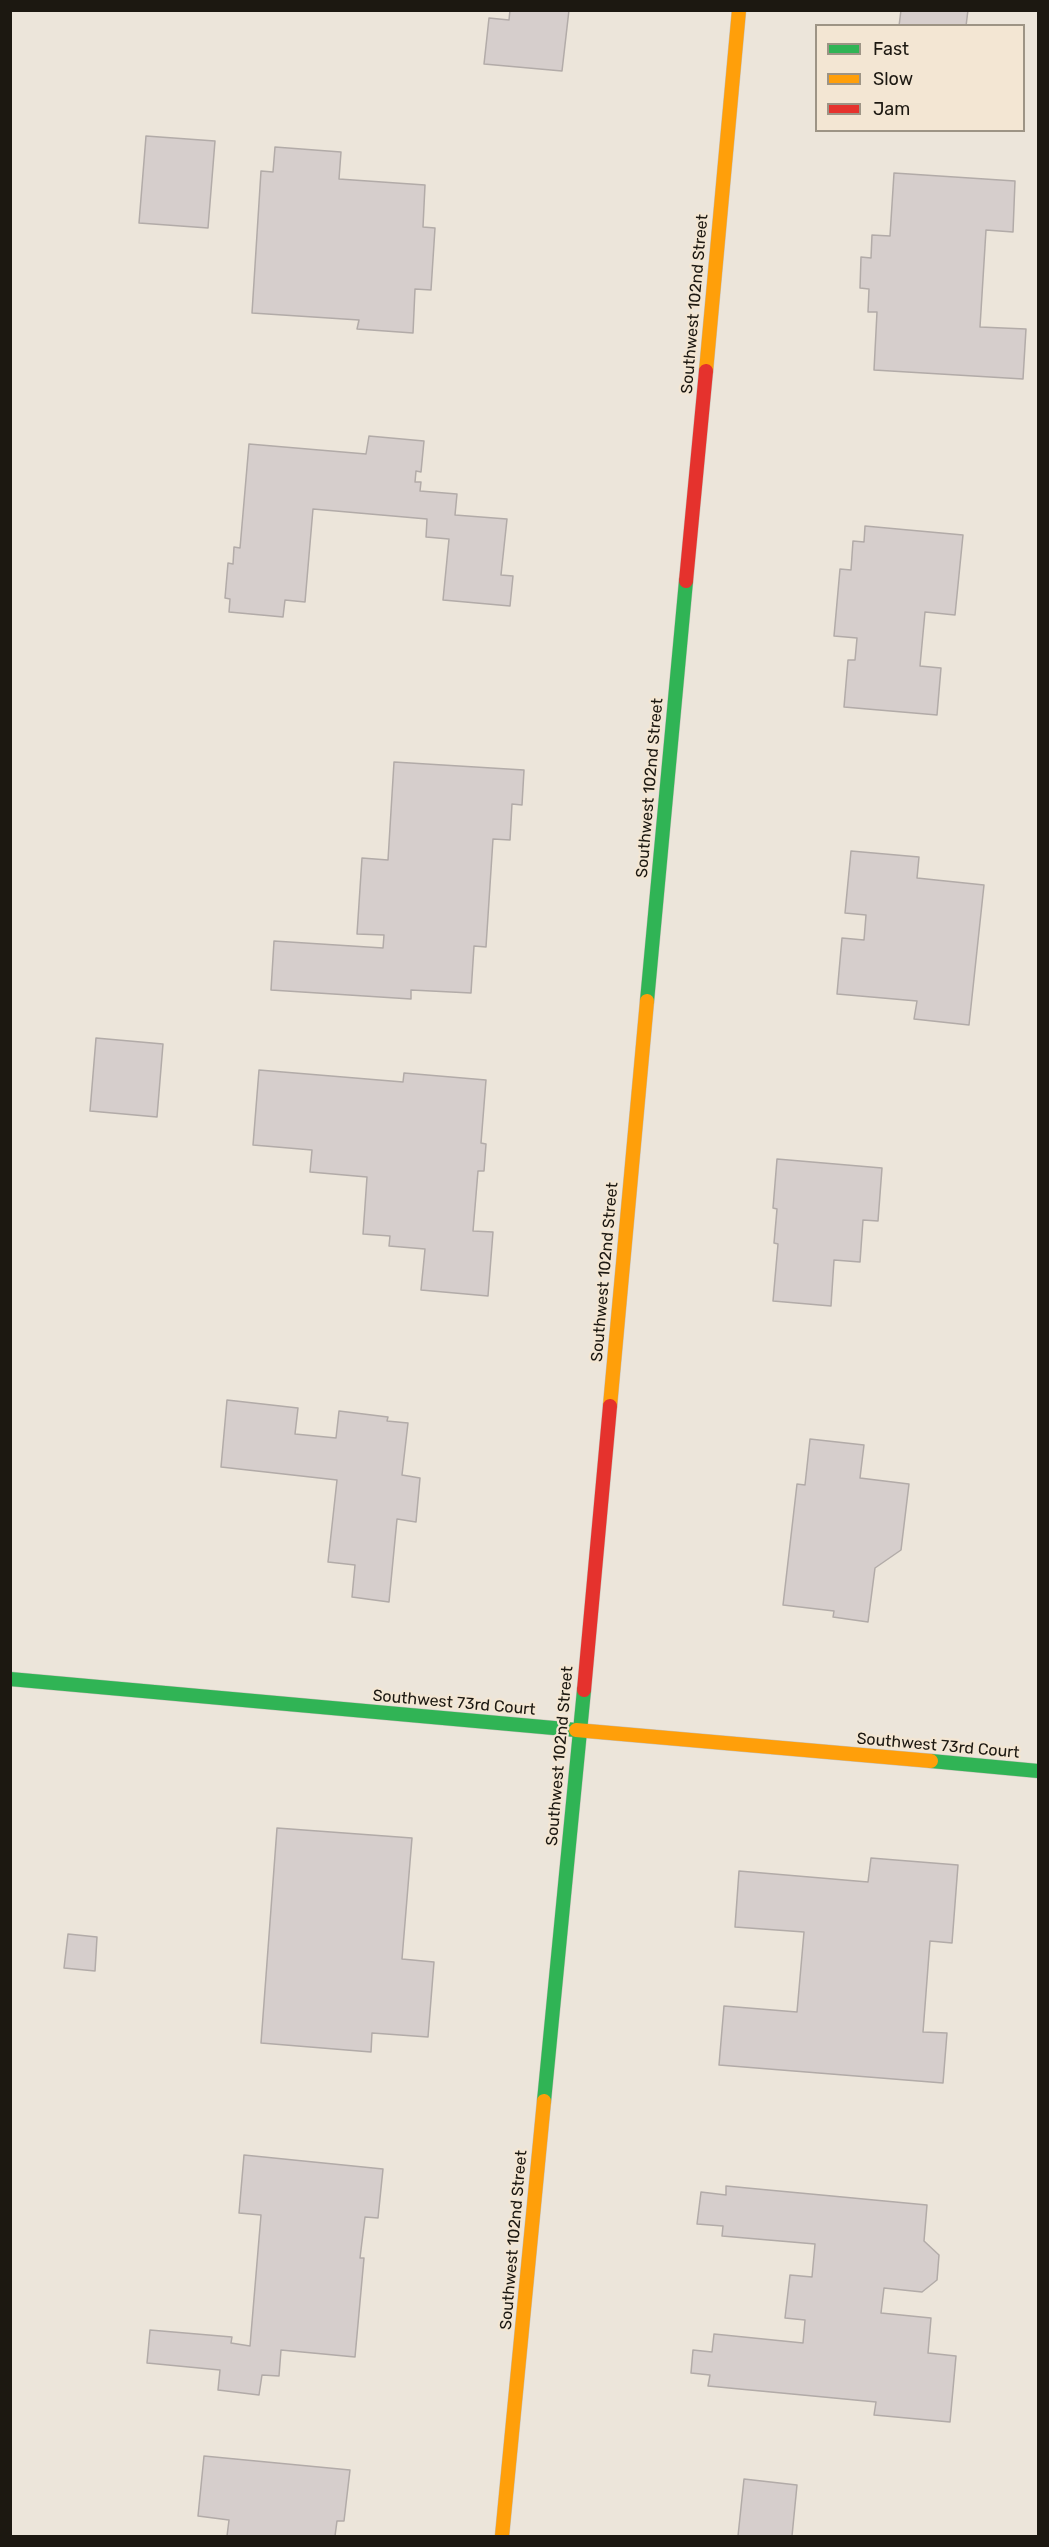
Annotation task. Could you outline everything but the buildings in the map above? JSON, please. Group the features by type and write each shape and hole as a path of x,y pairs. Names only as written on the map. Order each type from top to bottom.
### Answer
{"street":[{"name":"Southwest 102nd Street","path":"502,2536 580,1731 739,10"},
{"name":"Southwest 73rd Court","path":"10,1678 1038,1771"}],"traffic: fast":[{"path":"647,1001 686,581"},
{"path":"10,1679 576,1730"},
{"path":"544,2101 584,1690"},
{"path":"931,1761 1038,1771"}],"traffic: slow":[{"path":"706,371 739,10"},
{"path":"610,1406 647,1001"},
{"path":"576,1730 931,1761"},
{"path":"502,2536 544,2101"}],"traffic: jam":[{"path":"686,581 706,371"},
{"path":"584,1690 610,1406"}]}
